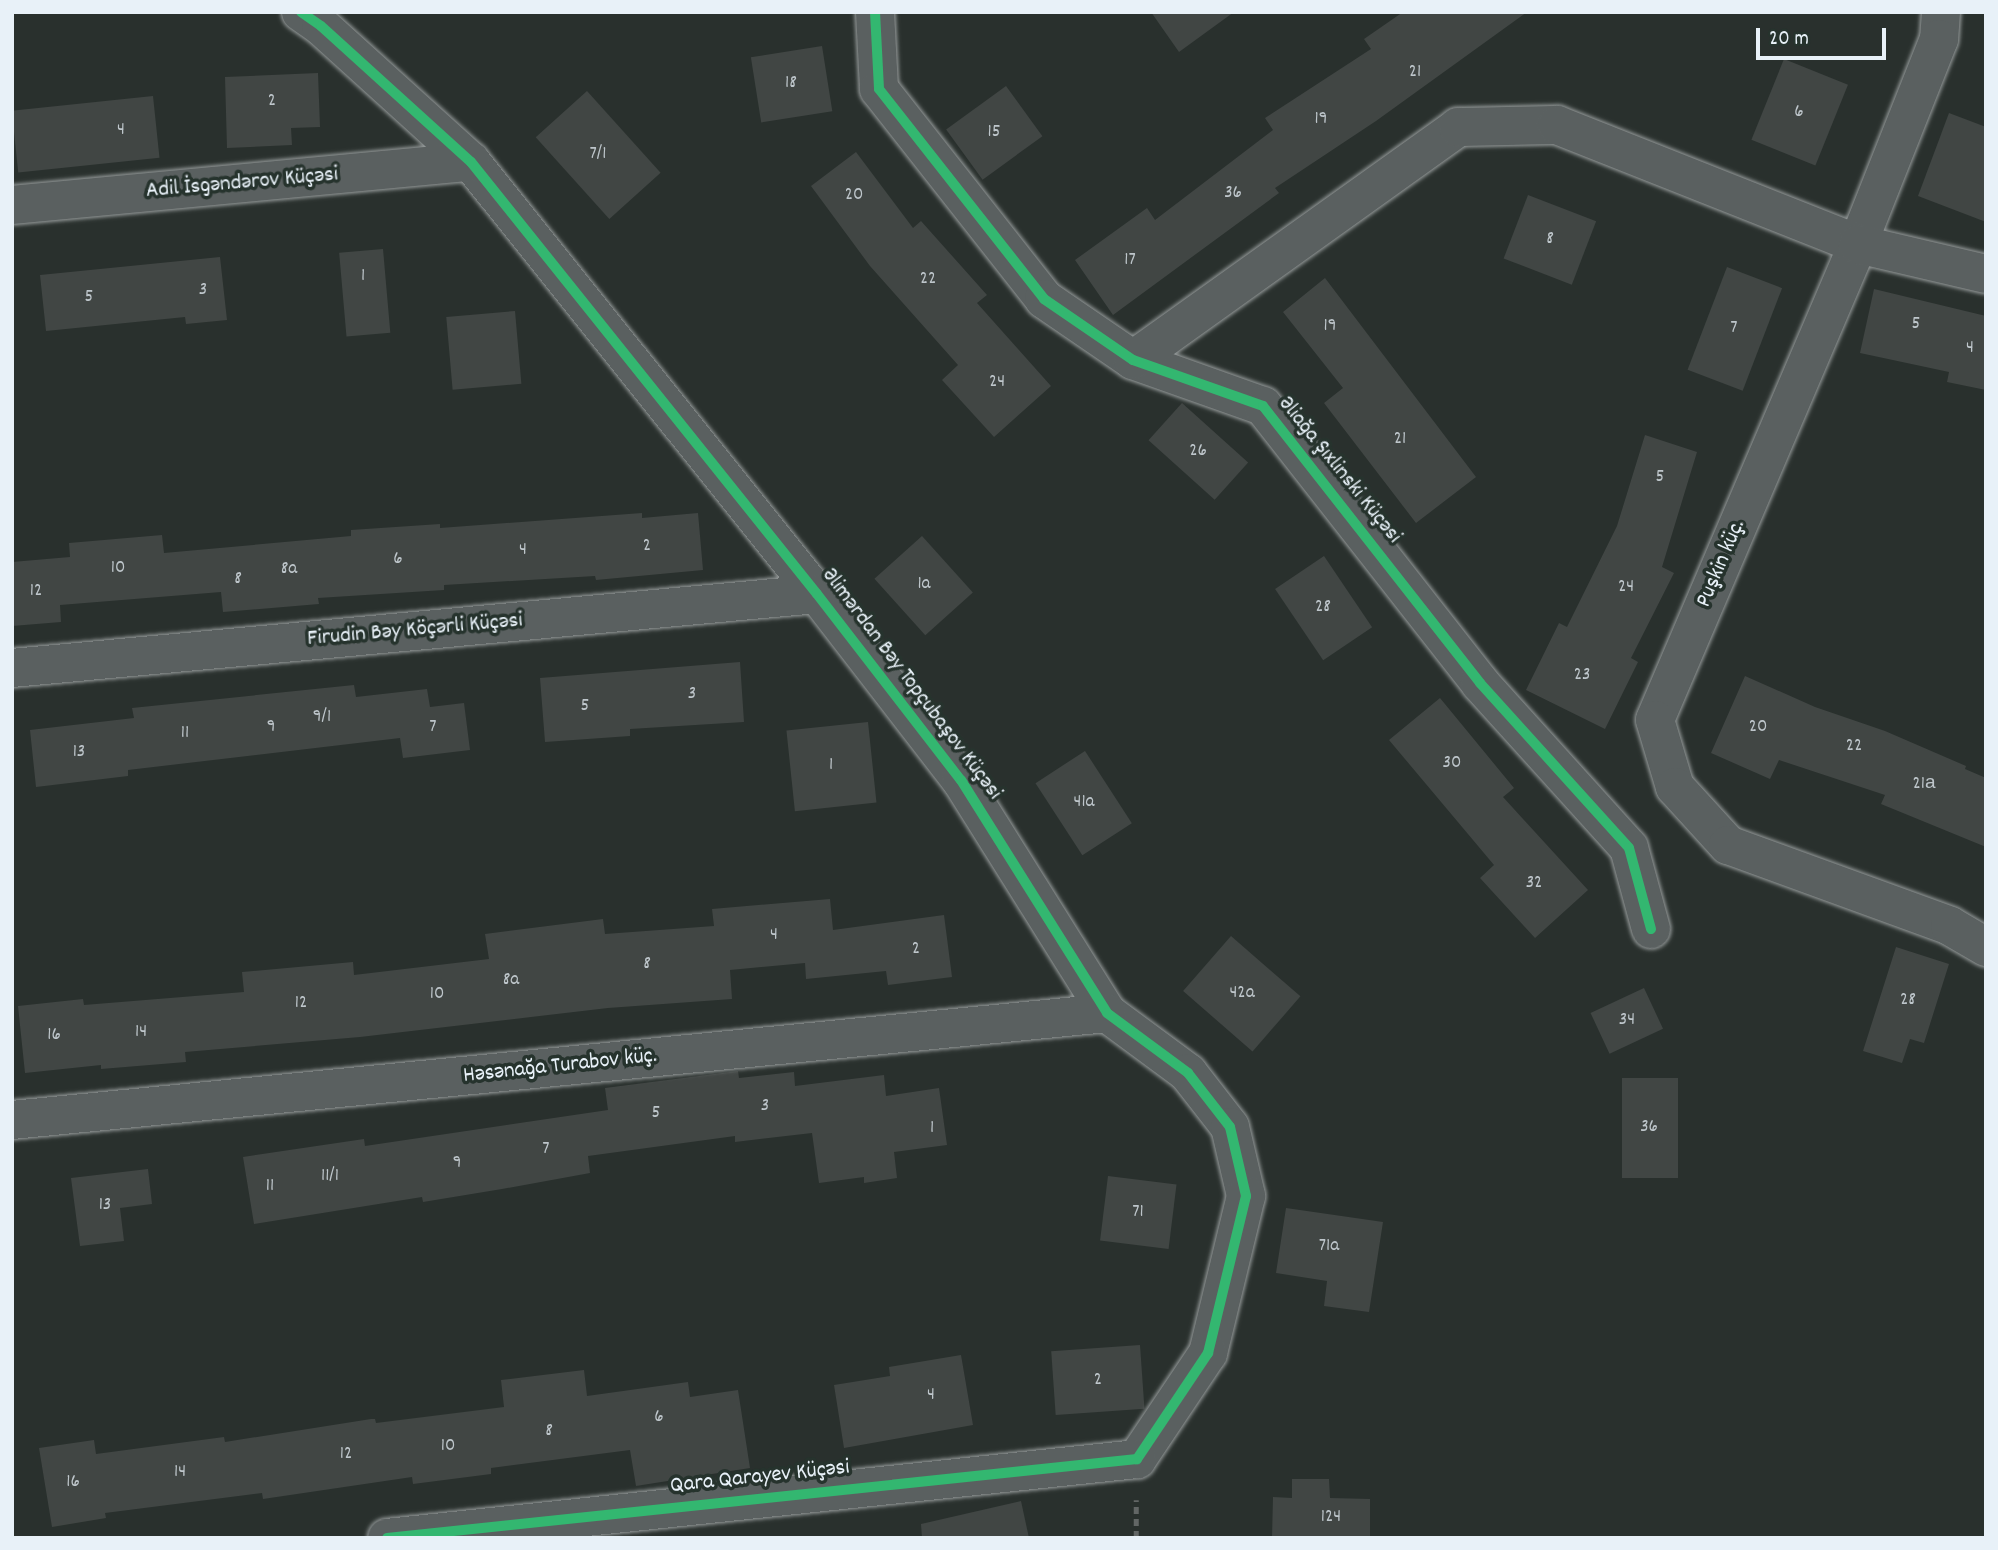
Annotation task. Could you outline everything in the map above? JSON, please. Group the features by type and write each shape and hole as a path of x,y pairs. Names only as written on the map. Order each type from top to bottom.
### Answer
{"street":[{"name":"Əlimərdan Bəy Topçubaşov Küçəsi","path":"300,12 321,26 471,162 817,594 961,780 1107,1013 1188,1073 1230,1127 1246,1196 1208,1353 1137,1459"},
{"name":"Əliağa Şıxlinski Küçəsi","path":"875,12 879,89 1044,299 1133,360 1263,407 1480,683 1629,848 1651,929"},
{"name":"Puşkin küç.","path":"1941,12 1939,39 1858,244 1655,720 1675,787 1728,845 1950,926 1986,947"},
{"path":"1133,360 1458,127 1557,125 1858,244 1986,274"},
{"name":"Adil İsgəndərov Küçəsi","path":"12,205 471,162"},
{"name":"Firudin Bəy Köçərli Küçəsi","path":"12,668 817,594"},
{"name":"Həsənağa Turabov küç.","path":"12,1120 1107,1013"},
{"name":"Qara Qarayev Küçəsi","path":"387,1538 1137,1459"}],"building":[{"path":"1151,12 1234,12 1179,52"},
{"path":"1403,12 1527,12 1376,121 1275,188 1279,193 1113,315 1075,260 1147,208 1155,220 1273,130 1265,118 1371,49 1364,39"},
{"path":"822,46 832,111 761,122 751,57"},
{"path":"1784,59 1848,85 1815,166 1751,140"},
{"path":"318,73 320,127 291,128 292,145 227,148 225,77"},
{"path":"1006,86 1042,136 983,180 946,129"},
{"path":"587,91 661,173 609,219 536,137"},
{"path":"153,96 159,158 18,173 12,111"},
{"path":"1949,113 1986,127 1986,222 1918,196"},
{"path":"856,152 913,228 921,221 987,295 977,303 1051,386 994,437 942,380 958,365 870,266 811,186"},
{"path":"1528,195 1596,221 1572,285 1504,258"},
{"path":"383,249 390,333 346,337 339,253"},
{"path":"220,257 227,320 186,324 185,317 46,331 40,275"},
{"path":"1727,267 1782,288 1743,391 1688,370"},
{"path":"1325,278 1476,477 1416,523 1324,403 1343,388 1283,312"},
{"path":"1874,289 1986,316 1986,390 1947,382 1949,372 1860,353"},
{"path":"515,311 521,384 453,390 446,317"},
{"path":"1182,403 1248,463 1215,500 1149,440"},
{"path":"1645,435 1697,452 1662,567 1674,573 1631,658 1638,662 1605,729 1526,690 1559,623 1567,627 1617,526"},
{"path":"642,513 642,518 698,513 703,570 596,580 595,576 444,585 444,590 318,598 319,604 223,612 221,592 60,605 61,622 12,626 12,562 70,557 69,543 162,535 164,553 351,536 351,530 440,524 440,528"},
{"path":"922,536 973,592 925,635 874,579"},
{"path":"1324,556 1372,627 1323,660 1275,589"},
{"path":"740,662 744,722 630,729 630,736 545,742 540,678"},
{"path":"1745,676 1815,707 1885,731 1966,766 1965,769 1986,778 1986,847 1881,804 1885,795 1779,760 1770,779 1711,753"},
{"path":"354,685 356,697 427,689 430,707 464,703 470,750 403,758 400,738 128,770 128,776 36,787 30,730 134,718 132,708"},
{"path":"1440,698 1514,788 1503,797 1588,890 1535,938 1480,878 1494,865 1389,740"},
{"path":"868,722 876,803 795,811 786,731"},
{"path":"1085,751 1132,823 1082,855 1036,783"},
{"path":"830,899 833,930 944,915 952,977 888,985 886,971 806,979 805,963 730,970 732,999 608,1008 360,1037 185,1052 186,1062 101,1069 101,1065 25,1073 18,1006 83,999 84,1005 244,992 242,972 353,962 354,975 489,959 485,934 603,919 605,934 714,926 712,909"},
{"path":"1231,936 1300,996 1253,1051 1183,991"},
{"path":"1896,947 1949,964 1924,1043 1910,1039 1902,1063 1863,1051"},
{"path":"1644,988 1663,1029 1610,1054 1591,1013"},
{"path":"738,1071 739,1078 794,1072 795,1086 884,1075 886,1096 939,1088 947,1145 894,1152 897,1178 864,1183 864,1177 819,1183 812,1133 735,1142 735,1136 588,1156 590,1173 423,1202 422,1197 254,1224 243,1157 364,1139 365,1146 608,1110 605,1088"},
{"path":"1622,1078 1678,1078 1678,1178 1622,1178"},
{"path":"148,1169 152,1204 120,1208 124,1241 80,1246 71,1178"},
{"path":"1108,1176 1176,1184 1169,1249 1100,1241"},
{"path":"1286,1208 1383,1222 1369,1312 1324,1306 1327,1281 1276,1273"},
{"path":"1140,1345 1144,1409 1056,1415 1051,1351"},
{"path":"961,1355 973,1425 844,1448 834,1385 890,1376 889,1367"},
{"path":"584,1370 587,1396 688,1382 690,1397 738,1390 750,1468 636,1486 630,1450 491,1468 491,1474 413,1484 412,1477 263,1499 262,1493 105,1513 106,1518 52,1527 39,1448 94,1440 96,1454 224,1437 225,1442 371,1419 375,1419 376,1423 504,1407 501,1380"},
{"path":"1292,1479 1329,1479 1330,1498 1370,1499 1370,1538 1272,1538 1273,1497 1292,1498"},
{"path":"1021,1501 1029,1538 922,1538 921,1524"}],"cycle path":[{"path":"301,12 321,26 471,162 817,594 961,780 1107,1013 1188,1073 1230,1127 1246,1196 1208,1353 1137,1459 387,1538"},
{"path":"875,12 879,89 1044,299 1133,360 1263,406 1480,683 1629,848 1651,929"}]}
